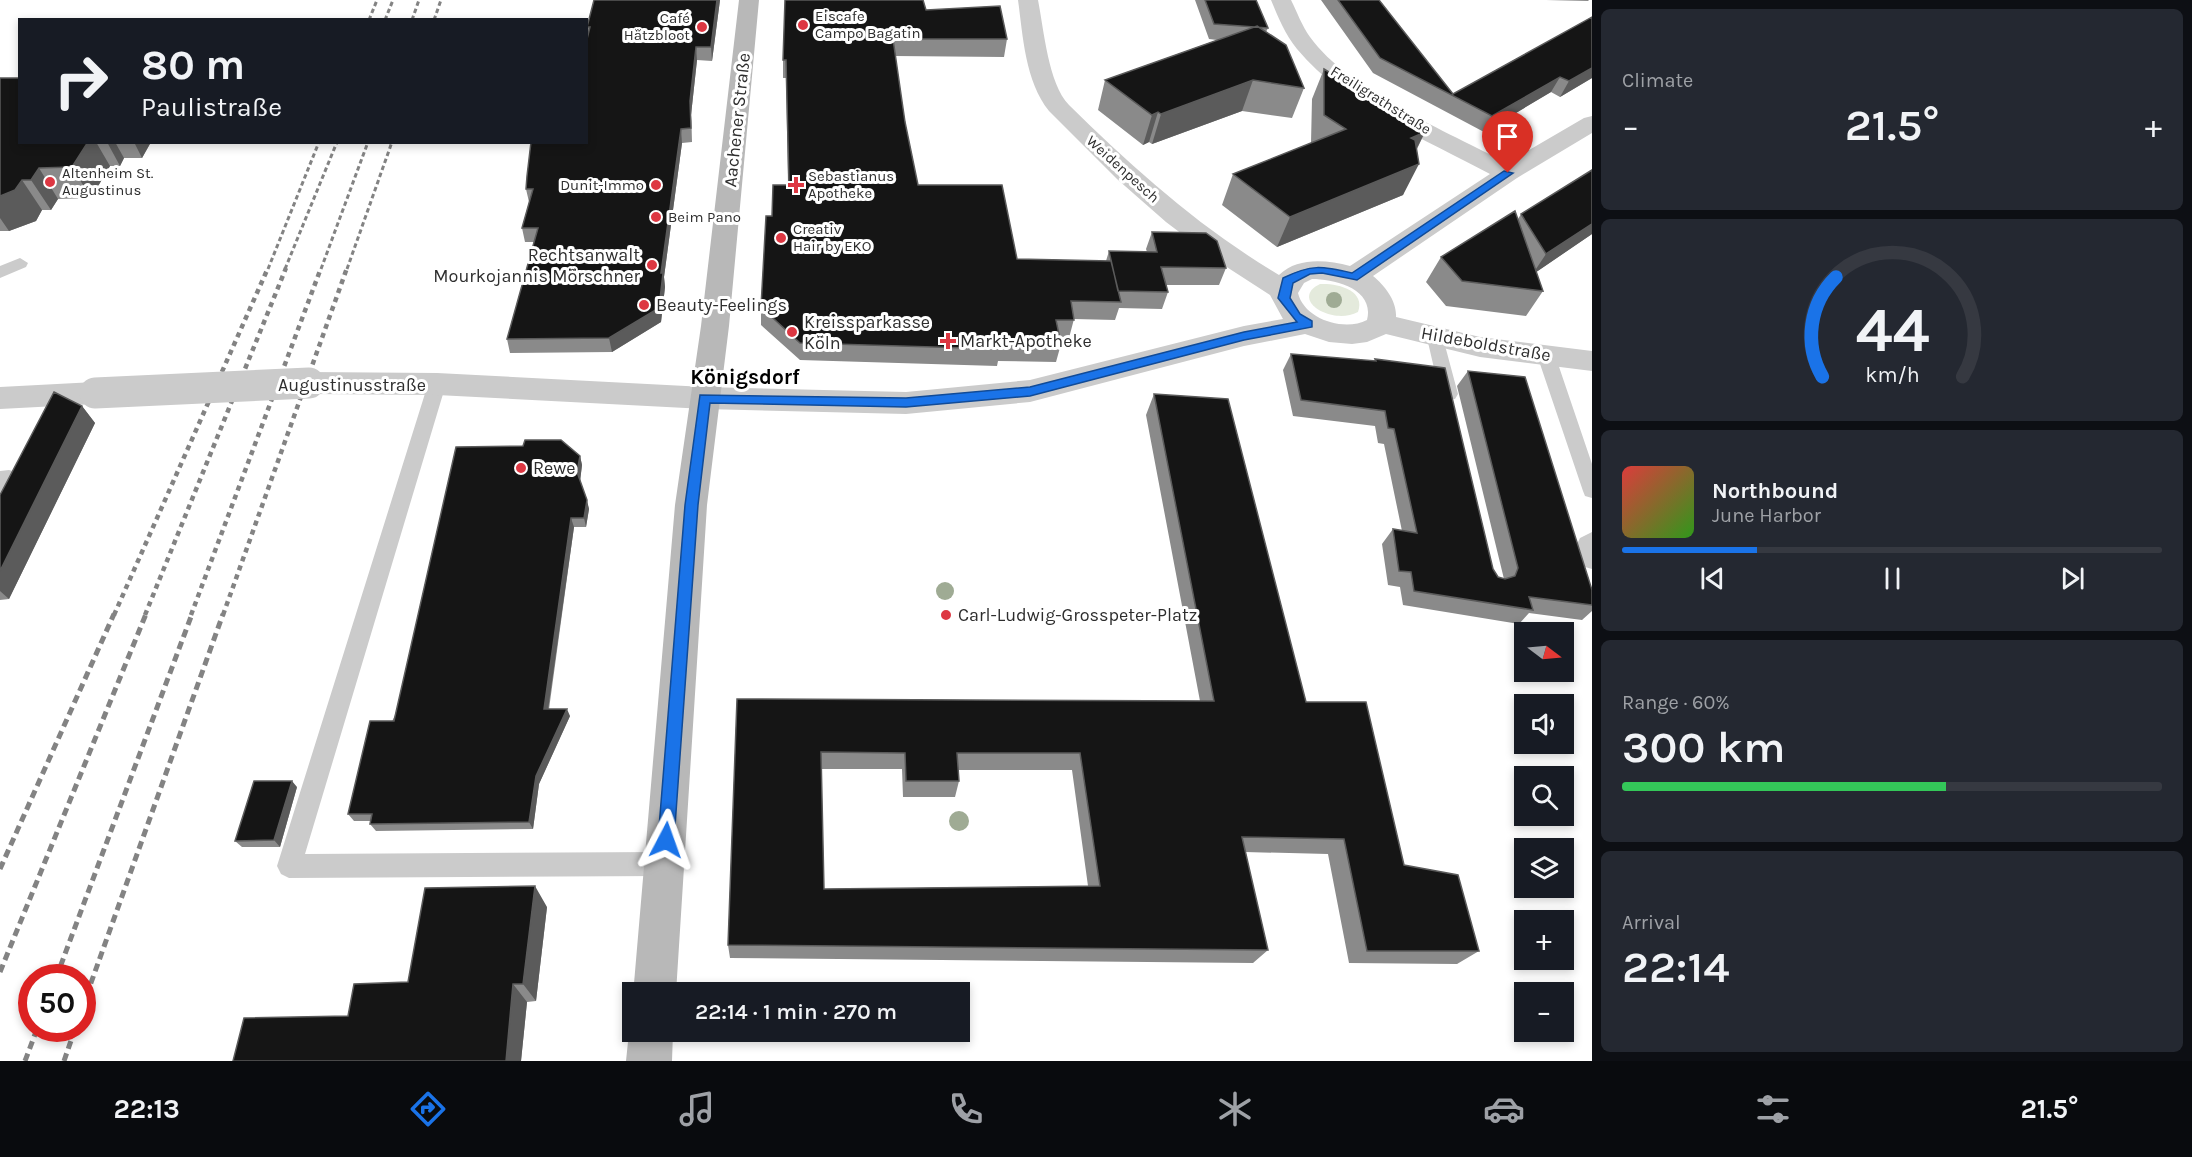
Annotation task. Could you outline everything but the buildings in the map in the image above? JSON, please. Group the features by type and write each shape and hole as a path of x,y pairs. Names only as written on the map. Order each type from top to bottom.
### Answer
{"main road":[{"name":"Aachener Straße","path":"655,982 691,505 715,326 749,0"},
{"path":"649,1061 650,1042"}],"street":[{"name":"Weidenpesch","path":"1028,0 1037,48 1051,98 1091,141 1145,191 1238,264 1284,290"},
{"name":"Freiligrathstraße","path":"1281,0 1305,45 1323,64 1389,108 1508,173"},
{"path":"1353,277 1508,173 1592,123"},
{"path":"1308,270 1338,272 1353,277 1377,294 1383,304 1384,314 1380,323 1371,330 1357,334 1323,331 1308,324 1289,308 1284,298 1287,281 1308,270"},
{"name":"Hildeboldstraße","path":"1380,323 1436,338 1592,361"},
{"name":"Augustinusstraße","path":"0,398 378,382 705,398 906,403 1030,391 1244,336 1308,324"}],"lane":[{"path":"0,273 20,263"},
{"path":"1436,338 1452,408"},
{"path":"1546,355 1592,491"},
{"path":"437,384 288,866 664,864"},
{"path":"0,478 9,477 0,494"},
{"path":"1592,540 1587,544 1592,561"}],"shaded area":[{"path":"1320,284 1342,287 1354,293 1358,298 1358,312 1336,316 1317,309 1309,297 1312,290"}],"railway":[{"path":"370,18 377,0"},
{"path":"386,18 393,0"},
{"path":"413,18 419,0"},
{"path":"435,18 441,0"},
{"path":"268,269 318,144"},
{"path":"285,269 336,144"},
{"path":"321,269 367,144"},
{"path":"347,269 391,144"},
{"path":"114,615 268,268"},
{"path":"145,615 286,268"},
{"path":"191,615 321,268"},
{"path":"223,615 347,268"},
{"path":"0,869 114,614"},
{"path":"0,972 146,614"},
{"path":"61,964 192,614"},
{"path":"96,969 223,614"},
{"path":"25,1061 32,1042"},
{"path":"64,1061 71,1042"}],"place":[{"name":"Eiscafe Campo Bagatin","path":"803,25"},
{"name":"Café Hätzbloot","path":"702,27"},
{"name":"Altenheim St. Augustinus","path":"50,182"},
{"name":"Dunit-Immo","path":"656,185"},
{"name":"Sebastianus Apotheke","path":"796,185"},
{"name":"Beim Pano","path":"656,217"},
{"name":"Creativ Hair by EKO","path":"781,238"},
{"name":"Rechtsanwalt Mourkojannis Mörschner","path":"652,265"},
{"name":"Beauty-Feelings","path":"644,305"},
{"name":"Kreissparkasse Köln","path":"792,332"},
{"name":"Markt-Apotheke","path":"948,341"},
{"name":"Rewe","path":"521,468"},
{"name":"Carl-Ludwig-Grosspeter-Platz","path":"946,615"}],"district":[{"name":"Königsdorf","path":"745,377"}],"route":[{"path":"666,840 691,505 705,398 906,403 1030,391 1244,336 1308,324 1296,316 1284,298 1287,281 1308,270 1338,272 1353,277 1508,173"}]}
